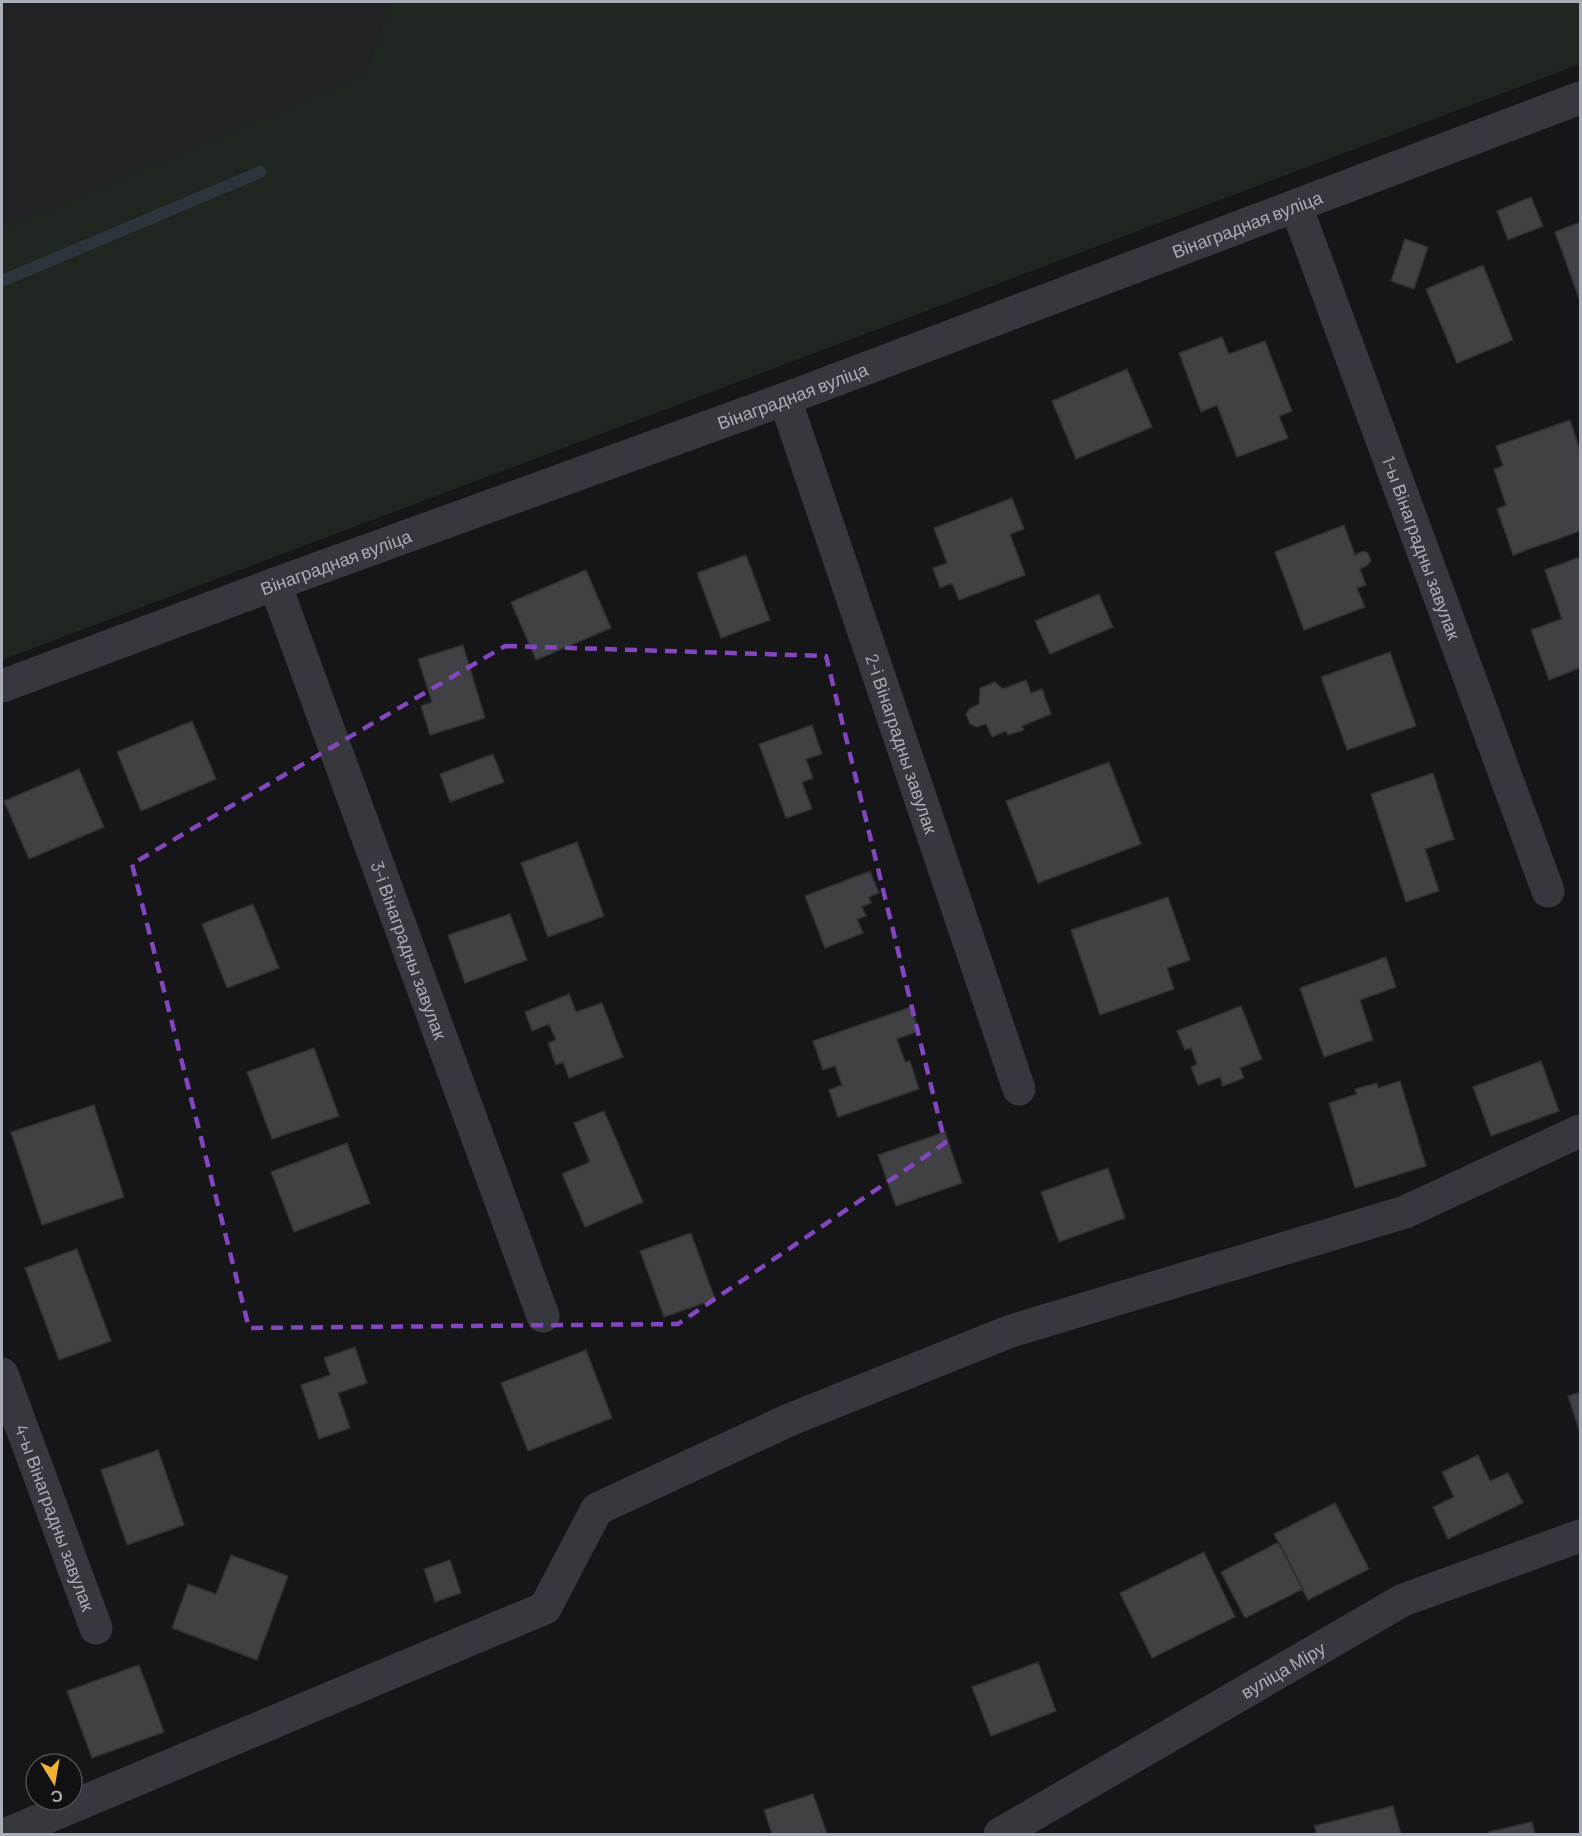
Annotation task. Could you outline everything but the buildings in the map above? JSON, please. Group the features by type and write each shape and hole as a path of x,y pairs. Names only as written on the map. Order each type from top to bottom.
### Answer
{"street":[{"name":"Вінаградная вуліца","path":"2,686 275,584 785,399 1581,98"},
{"name":"1-ы Вінаградны завулак","path":"1296,206 1548,891"},
{"name":"2-і Вінаградны завулак","path":"785,399 1019,1089"},
{"name":"3-і Вінаградны завулак","path":"275,584 543,1316"},
{"path":"7,1834 545,1608 597,1509 789,1420 1011,1331 1405,1212 1581,1131"},
{"name":"4-ы Вінаградны завулак","path":"2,1374 96,1628"},
{"name":"вуліца Міру","path":"1000,1834 1403,1599 1581,1536"}],"highlighted area":[{"path":"505,646 826,656 945,1143 678,1324 249,1328 132,864"}],"shaded area":[{"path":"2,2 391,2 364,74 2,228"},
{"path":"391,2 1580,2 1580,64 2,660 2,228 364,74"}],"waterway":[{"path":"2,281 260,172"}]}
